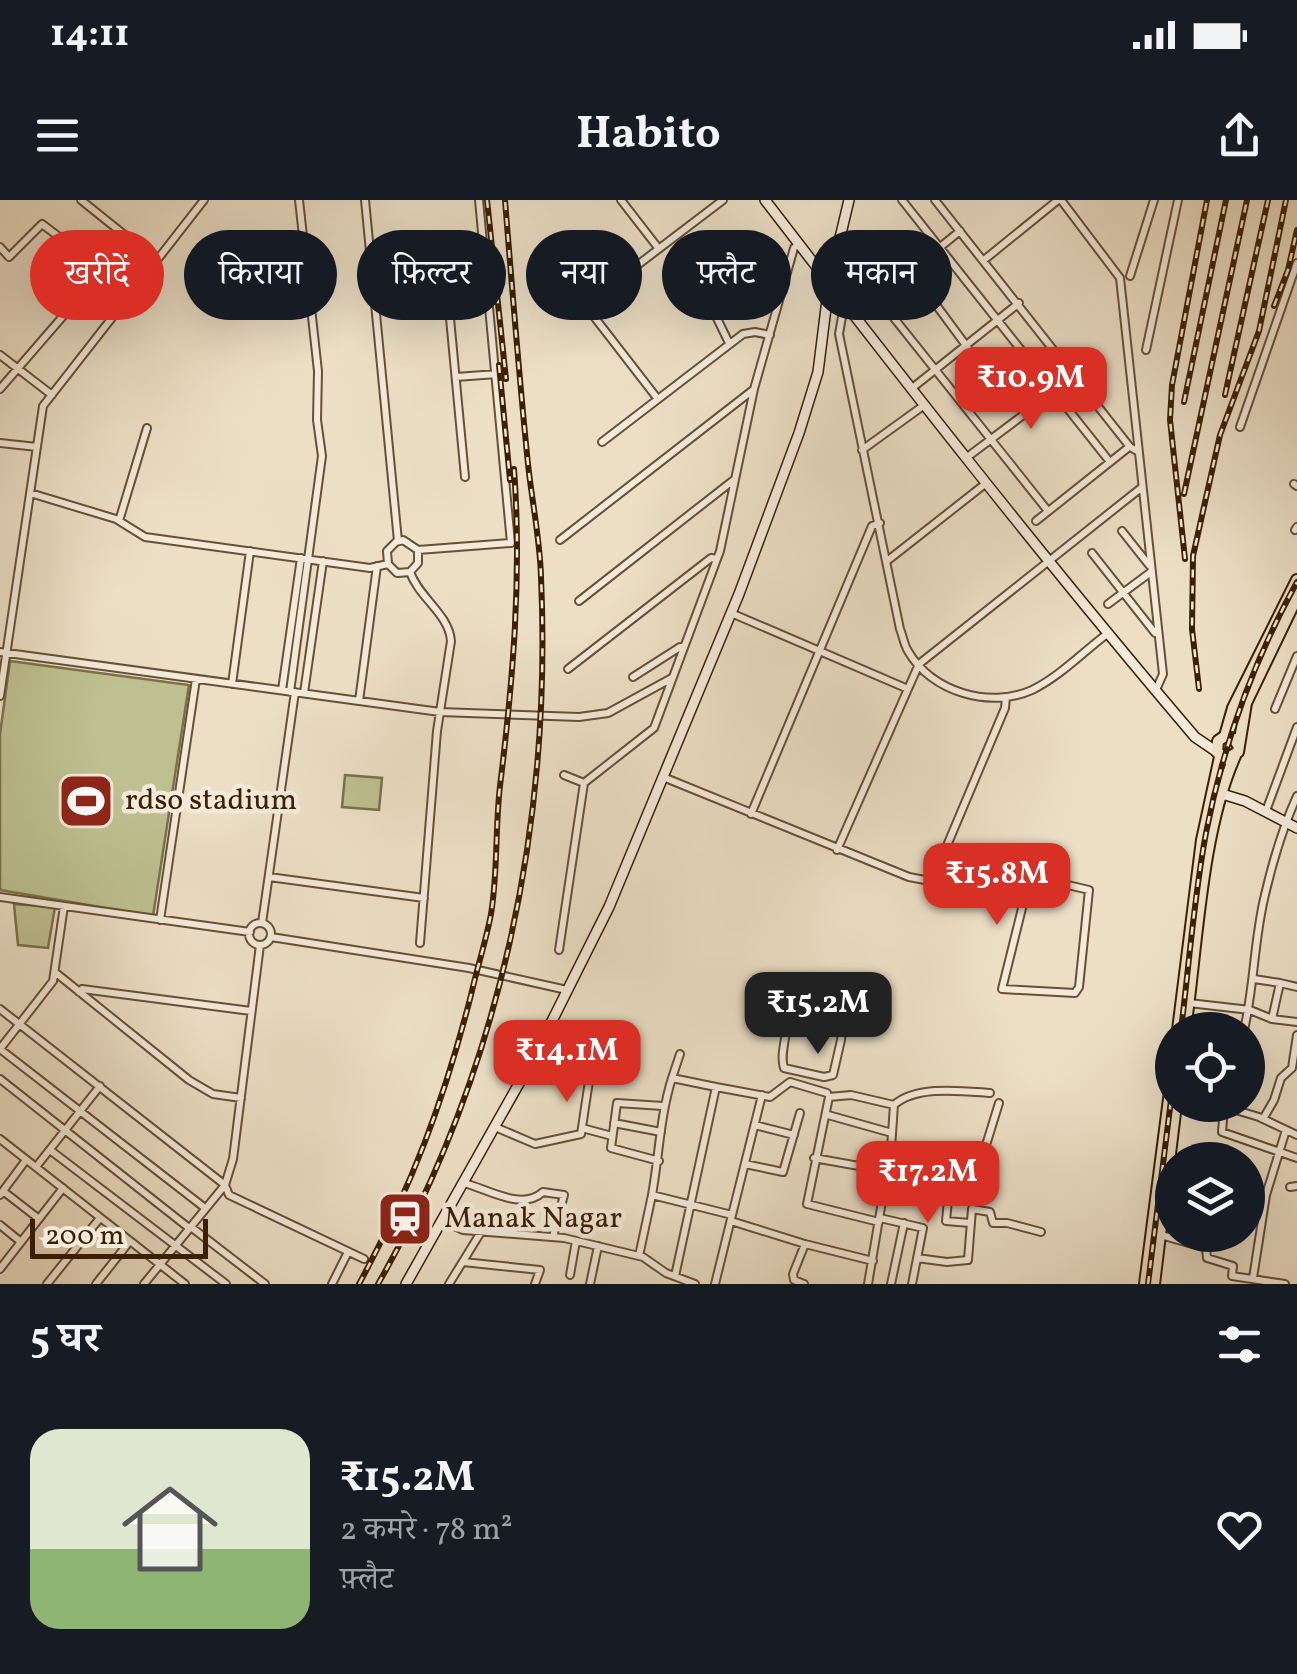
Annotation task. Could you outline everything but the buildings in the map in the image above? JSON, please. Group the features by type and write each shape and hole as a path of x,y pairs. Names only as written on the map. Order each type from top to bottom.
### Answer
{"main road":[{"path":"1187,1012 1202,840 1218,754 1216,744 1223,737 1240,692 1297,580"},
{"path":"1184,1012 1194,934 1220,794 1236,750 1246,703 1297,598"},
{"path":"1223,737 1234,739 1236,750"},
{"path":"1218,754 1226,759 1236,750"},
{"path":"1145,1284 1166,1122"},
{"path":"1154,1284 1158,1252"}],"street":[{"path":"80,200 118,230"},
{"path":"164,253 204,200"},
{"path":"262,923 305,559 322,456 316,420 318,371 300,200"},
{"path":"365,200 368,230"},
{"path":"418,550 418,563 410,572 397,572 388,564 387,551 398,542 408,542 418,550 511,543 479,200"},
{"path":"621,200 659,249"},
{"path":"657,398 585,305 723,200"},
{"path":"765,200 811,261"},
{"path":"842,230 850,200"},
{"path":"902,200 926,230"},
{"path":"935,200 1130,446 1138,451"},
{"path":"984,260 1060,200 1120,278 1163,674 1156,691"},
{"path":"1130,276 1154,200"},
{"path":"1146,350 1178,200"},
{"path":"952,238 960,231"},
{"path":"0,247 9,256 30,236"},
{"path":"559,950 584,782 654,728 717,559 754,389 798,244"},
{"path":"952,263 1110,462"},
{"path":"1240,427 1297,263"},
{"path":"910,390 1019,304"},
{"path":"0,389 59,320"},
{"path":"0,696 3,652 43,406 111,320"},
{"path":"377,320 398,542"},
{"path":"450,320 466,478"},
{"path":"718,320 730,343"},
{"path":"406,1284 495,1127 609,906 730,613 799,433 818,372 824,320"},
{"path":"842,320 839,334 862,450 908,652 931,677 959,692 992,699 1037,688 1107,634"},
{"path":"855,320 1107,634 1195,737 1218,754"},
{"path":"895,320 1048,511"},
{"path":"946,320 982,367"},
{"path":"602,442 742,334 770,334"},
{"path":"0,356 52,394"},
{"path":"456,378 497,374"},
{"path":"964,459 1075,376"},
{"path":"560,540 754,389"},
{"path":"862,450 923,406"},
{"path":"119,521 147,428"},
{"path":"0,443 37,447"},
{"path":"1036,520 1130,446"},
{"path":"579,601 735,479"},
{"path":"887,561 985,484"},
{"path":"837,850 920,664 1142,487"},
{"path":"30,493 119,521 144,536 305,559 388,564"},
{"path":"751,814 872,526 880,522"},
{"path":"1122,531 1150,569"},
{"path":"232,684 250,551"},
{"path":"1092,553 1157,634"},
{"path":"568,670 711,558 717,559"},
{"path":"304,694 323,561"},
{"path":"360,701 377,566"},
{"path":"1108,604 1150,569"},
{"path":"410,572 414,584 450,629 452,641 440,712 420,943"},
{"path":"730,613 908,690"},
{"path":"632,677 684,648"},
{"path":"3,652 440,712 579,717 608,712 673,677"},
{"path":"1275,709 1297,656"},
{"path":"160,920 196,678"},
{"path":"932,882 1005,708 1006,697"},
{"path":"1266,811 1297,727"},
{"path":"1195,737 1223,737"},
{"path":"564,774 584,782"},
{"path":"662,777 909,877 1010,896"},
{"path":"1220,794 1266,811 1297,828"},
{"path":"1250,1010 1263,901 1297,796"},
{"path":"269,876 424,898"},
{"path":"1030,876 1090,890 1079,987 1075,993 1002,990 1030,876"},
{"path":"0,897 250,932"},
{"path":"64,906 56,973 0,1050 206,1208"},
{"path":"262,923 270,928 271,937 260,945 250,938 250,932 254,924 262,923"},
{"path":"271,937 469,968 567,990"},
{"path":"144,1284 224,1184 233,1159 260,945"},
{"path":"56,973 189,1080 213,1094 240,1098"},
{"path":"1254,979 1297,987"},
{"path":"1272,1019 1280,983"},
{"path":"80,992 82,989 252,1011"},
{"path":"786,1015 787,1035 781,1062 784,1068 833,1075 844,1000"},
{"path":"1189,1003 1250,1010 1272,1019 1297,1022"},
{"path":"0,1008 224,1184 229,1195 364,1259"},
{"path":"1265,1116 1281,1078 1292,1068 1297,1035"},
{"path":"639,1256 659,1160 664,1106 680,1054"},
{"path":"826,1076 828,1095 807,1204 923,1228 912,1284"},
{"path":"672,1078 762,1095 777,1095 790,1082 828,1095 852,1095 894,1105 905,1098 936,1092 990,1092"},
{"path":"0,1079 266,1284"},
{"path":"495,1127 535,1144 581,1134 589,1081"},
{"path":"36,1168 100,1086"},
{"path":"665,1284 672,1275 691,1205 716,1087"},
{"path":"715,1284 762,1095"},
{"path":"659,1160 612,1148 612,1136 617,1103 664,1106"},
{"path":"939,1166 974,1172 982,1166 1000,1103"},
{"path":"868,1284 894,1105"},
{"path":"745,1164 783,1172 800,1113"},
{"path":"828,1115 892,1134"},
{"path":"1265,1120 1297,1135"},
{"path":"1222,1122 1222,1132 1297,1158"},
{"path":"614,1123 661,1132"},
{"path":"754,1125 794,1135"},
{"path":"582,1128 612,1136"},
{"path":"1253,1278 1266,1196 1286,1130"},
{"path":"0,1139 183,1284"},
{"path":"50,1150 226,1284"},
{"path":"814,1158 949,1182"},
{"path":"27,1160 2,1193 39,1219"},
{"path":"951,1168 946,1221 970,1223"},
{"path":"464,1183 524,1202 544,1192 564,1195 553,1237"},
{"path":"0,1269 63,1188"},
{"path":"652,1195 805,1244 873,1261"},
{"path":"917,1258 968,1260 972,1209 990,1212 992,1224 1041,1232"},
{"path":"47,1284 100,1218"},
{"path":"444,1221 463,1230 576,1240 639,1256 695,1284"},
{"path":"890,1284 904,1223"},
{"path":"0,1225 21,1242"},
{"path":"449,1284 481,1232"},
{"path":"570,1276 576,1240"},
{"path":"96,1284 130,1241"},
{"path":"804,1284 794,1280 793,1274 805,1244"},
{"path":"590,1284 598,1246"},
{"path":"332,1284 348,1252"},
{"path":"1206,1252 1206,1258 1234,1266 1234,1280 1253,1278 1284,1284"},
{"path":"463,1262 540,1270 536,1284"}],"green space":[{"name":"rdso stadium","path":"10,661 189,685 153,916 0,890 0,734"},
{"path":"345,775 382,778 379,810 342,807"},
{"path":"14,904 55,907 48,948 18,945"}],"railway":[{"path":"487,200 506,379"},
{"path":"378,1284 421,1202 457,1118 487,1031 510,942 527,852 542,669 540,563 505,200"},
{"path":"1185,559 1170,420 1172,385 1207,200"},
{"path":"1184,402 1226,200"},
{"path":"1184,494 1247,200"},
{"path":"1225,395 1268,200"},
{"path":"1199,689 1192,629 1193,556 1220,435 1259,331 1286,200"},
{"path":"1274,306 1297,230"},
{"path":"499,365 510,480"},
{"path":"359,1284 395,1213 437,1108 461,1034 491,914 515,628 514,469"},
{"path":"1183,1012 1202,857 1221,768 1254,672 1297,582"},
{"path":"1148,1284 1168,1122"}],"place":[{"name":"rdso stadium","path":"86,801"},
{"name":"Manak Nagar","path":"405,1219"}]}
